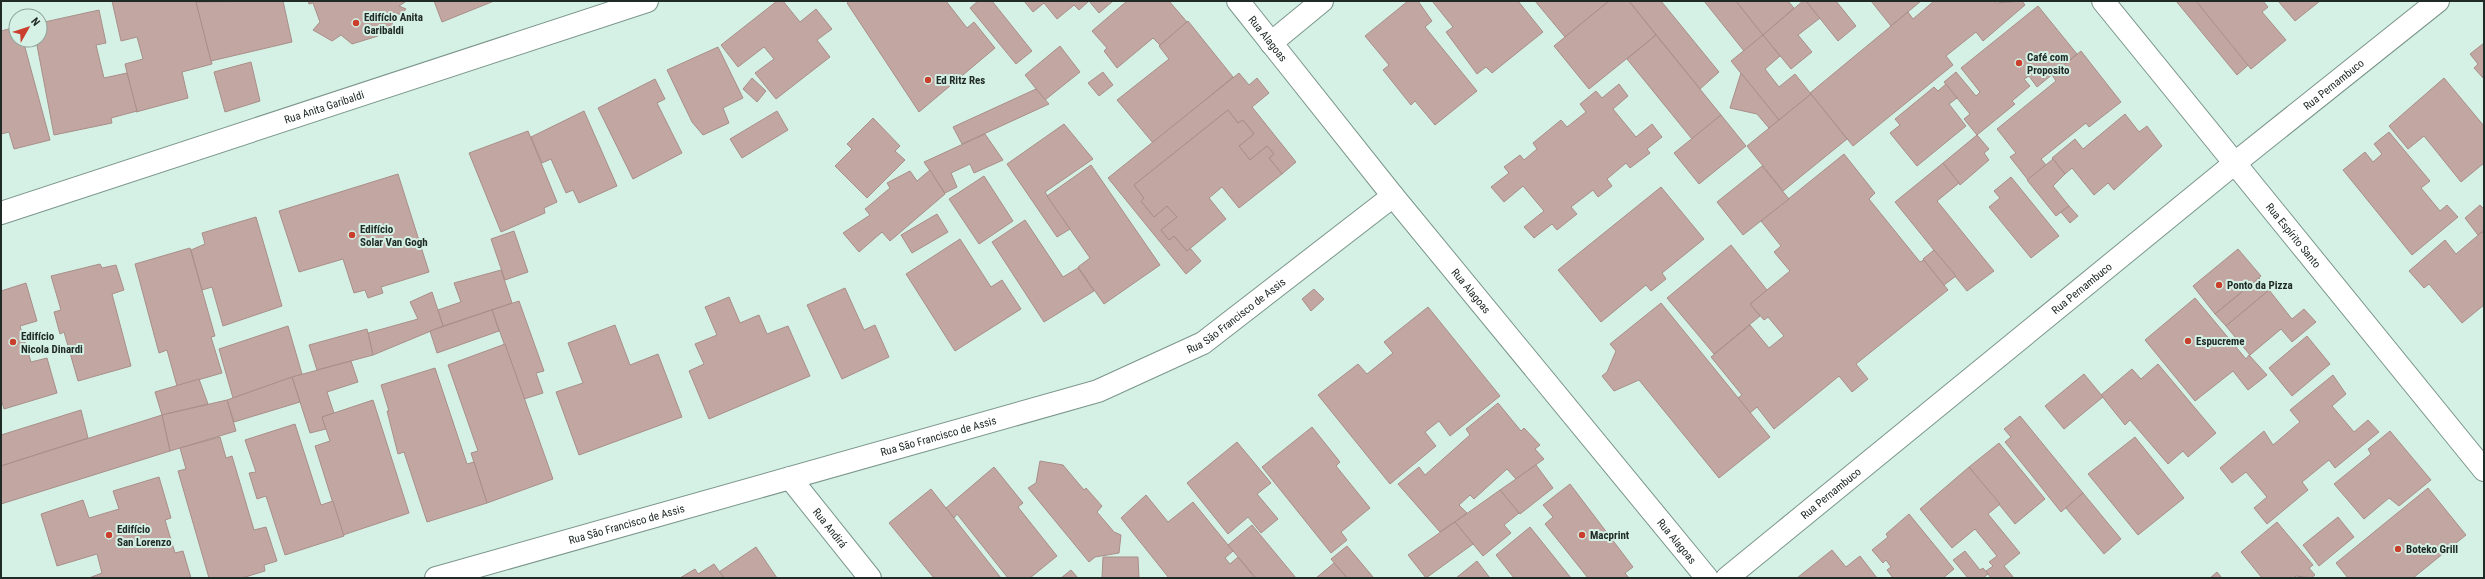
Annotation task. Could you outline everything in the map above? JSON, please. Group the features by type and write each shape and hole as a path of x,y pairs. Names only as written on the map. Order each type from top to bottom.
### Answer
{"street":[{"name":"Rua Anita Garibaldi","path":"1,213 647,1"},
{"name":"Rua Alagoas","path":"1238,1 1393,196 1707,578"},
{"path":"1271,43 1322,1"},
{"name":"Rua Espírito Santo","path":"2103,1 2484,470"},
{"name":"Rua Pernambuco","path":"1727,578 2235,163 2438,1"},
{"name":"Rua São Francisco de Assis","path":"436,578 1098,391 1203,343 1393,196"},
{"name":"Rua Andirá","path":"790,478 870,578"}],"building":[{"path":"112,1 196,1 212,64 182,72 188,98 136,112 125,64 143,59 137,37 121,41"},
{"path":"283,1 292,42 211,61 196,2"},
{"name":"Edifício Anita Garibaldi","path":"308,1 403,1 405,2 399,6 406,9 401,15 396,13 392,24 396,28 392,33 386,33 383,29 378,36 352,44 341,35 332,41 313,30 320,22 313,3 309,4"},
{"path":"434,1 494,1 442,22"},
{"path":"777,1 783,1 800,22 816,9 832,29 817,40 830,57 776,99 755,73 774,59 764,47 738,67 721,45"},
{"name":"Ed Ritz Res","path":"849,1 946,1 967,28 974,22 995,48 919,112 847,3"},
{"path":"978,1 992,1 1032,51 1016,64 970,8"},
{"path":"1024,1 1089,1 1079,10 1074,5 1057,19 1044,3 1033,12"},
{"path":"1089,1 1113,1 1099,13"},
{"path":"1127,1 1169,1 1187,22 1160,45 1153,38 1117,68 1104,51 1107,48 1092,31"},
{"path":"1408,1 1418,1 1432,21 1425,27 1477,91 1435,125 1415,101 1411,105 1383,70 1389,65 1365,36"},
{"path":"1432,1 1518,1 1543,32 1492,73 1486,67 1477,74 1446,32 1453,27"},
{"path":"1535,1 1609,1 1565,37"},
{"path":"1609,1 1629,1 1656,35 1589,89 1554,46"},
{"path":"1629,1 1661,1 1719,72 1700,89"},
{"path":"1704,1 1736,1 1763,35 1744,51"},
{"path":"1736,1 1788,1 1794,8 1763,35"},
{"path":"1803,1 1806,1 1820,18 1798,35 1812,52 1791,69 1763,35"},
{"path":"1806,1 1836,1 1856,26 1838,41"},
{"path":"1871,1 1921,1 1891,26"},
{"path":"1934,1 1994,1 1996,3 2022,1 2025,5 1983,41 1976,32 1946,56 1953,65 1853,146 1810,93 1908,12 1913,19"},
{"path":"2176,1 2238,1 2273,43 2237,75"},
{"path":"2196,1 2263,1 2268,7 2262,12 2286,40 2251,69"},
{"path":"2278,1 2320,1 2295,21"},
{"path":"2038,6 2077,54 2037,87 2029,76 2024,79 2030,86 2012,101 2015,104 1977,135 1964,119 1970,114 1944,82 1956,72 1976,96 1980,92 1961,68"},
{"path":"99,10 106,43 96,45 104,78 127,73 137,111 111,118 112,123 54,135 38,48 48,48 48,21"},
{"path":"1188,21 1233,77 1153,143 1117,100 1169,59 1159,46"},
{"path":"8,29 8,48 25,48 50,140 14,149 9,132 1,134 1,31"},
{"path":"1656,35 1721,115 1692,139 1627,59"},
{"path":"1763,35 1780,56 1765,69 1779,87 1795,74 1811,94 1779,120 1731,61"},
{"path":"2484,43 2484,79 2474,68 2478,64 2470,54"},
{"path":"1060,46 1080,72 1045,100 1025,75"},
{"path":"718,47 743,98 723,108 729,123 703,135 692,122 667,70"},
{"path":"2081,51 2121,102 2089,127 2086,123 2041,159 2046,165 2028,180 2010,157 2016,153 1997,129 2056,81 2052,75"},
{"path":"251,62 260,101 225,112 214,72"},
{"path":"1103,72 1113,85 1099,96 1088,83"},
{"path":"1239,73 1249,85 1257,78 1269,93 1252,107 1296,162 1282,174 1269,158 1274,154 1267,146 1250,160 1239,146 1254,134 1243,120 1238,123 1228,110 1134,185 1144,198 1141,201 1154,217 1167,206 1177,217 1161,230 1169,240 1174,236 1187,251 1190,248 1201,261 1186,274 1108,178"},
{"path":"1741,73 1779,120 1769,128 1757,114 1730,108"},
{"path":"752,78 766,91 757,102 743,89"},
{"path":"2444,78 2484,126 2484,163 2461,182 2424,136 2408,149 2389,126"},
{"path":"655,79 665,99 657,103 682,153 633,179 598,108"},
{"path":"1619,84 1628,96 1613,109 1636,137 1652,124 1662,137 1647,149 1650,153 1630,168 1626,163 1607,179 1612,186 1598,197 1593,190 1571,207 1577,214 1557,230 1552,224 1534,238 1524,227 1544,211 1523,186 1504,202 1491,187 1509,173 1504,167 1520,155 1524,160 1537,149 1533,143 1561,120 1567,127 1586,112 1580,104 1596,91 1602,98"},
{"path":"1946,84 1957,98 1949,104 1966,126 1917,166 1890,133 1900,125 1895,119 1934,87 1938,91"},
{"path":"1036,89 1049,104 962,144 953,127"},
{"path":"1811,94 1847,139 1783,191 1747,146"},
{"path":"1228,110 1238,123 1243,120 1254,134 1239,146 1250,160 1267,146 1274,154 1269,158 1282,174 1239,208 1222,187 1209,198 1226,219 1187,251 1174,236 1169,240 1161,230 1177,217 1167,206 1154,217 1141,201 1144,198 1134,185"},
{"path":"584,111 617,186 579,203 573,190 566,193 551,159 542,163 531,137"},
{"path":"777,111 788,130 742,158 730,139"},
{"path":"2125,114 2139,132 2147,126 2162,146 2114,190 2108,183 2094,195 2072,168 2065,174 2052,158 2075,139 2083,149"},
{"path":"1721,115 1746,146 1699,184 1674,153"},
{"path":"873,118 900,146 895,151 905,160 867,198 835,166 852,149 847,144"},
{"path":"1064,124 1093,159 1045,192 1070,229 1057,237 1007,164"},
{"path":"528,131 557,202 544,208 545,213 501,232 469,153"},
{"path":"2389,132 2430,181 2421,188 2440,211 2447,205 2458,217 2412,255 2343,170 2365,152 2373,162 2382,154 2374,144"},
{"path":"985,134 1003,160 974,173 970,164 951,173 957,187 945,193 924,162"},
{"path":"1977,135 1989,149 1984,153 1989,160 1960,185 1943,163"},
{"path":"1844,154 1875,193 1869,199 1920,262 1924,260 1948,290 1856,364 1868,379 1852,392 1839,376 1774,429 1757,407 1750,413 1738,398 1742,395 1711,357 1750,325 1769,348 1784,336 1768,317 1764,320 1750,304 1790,271 1774,252 1781,246 1761,221"},
{"path":"2053,159 2065,174 2053,186 2069,206 2056,216 2027,180"},
{"path":"1943,163 1959,183 1937,201 1994,271 1967,291 1895,202"},
{"path":"1091,165 1160,265 1104,304 1078,267 1090,258 1047,196"},
{"path":"1762,166 1789,199 1743,235 1717,202"},
{"path":"930,170 945,194 890,241 882,232 859,252 843,233 870,215 865,209 890,188 887,183 910,171 917,181"},
{"name":"Edifício Solar Van Gogh","path":"398,174 429,272 381,287 383,293 368,298 365,290 354,293 343,259 299,272 279,211"},
{"path":"984,176 1013,221 979,244 949,199"},
{"path":"2011,177 2059,236 2031,258 1989,207 2000,198 1994,191"},
{"path":"1661,187 1704,239 1662,273 1666,279 1651,291 1646,285 1601,322 1558,270"},
{"path":"2480,205 2484,209 2484,230 2478,235 2465,218"},
{"path":"2069,206 2078,216 2070,223 2061,212"},
{"path":"937,214 948,232 912,253 901,235"},
{"path":"256,217 282,306 223,326 212,287 202,290 191,250 205,244 202,233"},
{"path":"1025,220 1063,277 1078,268 1094,291 1044,322 992,242"},
{"path":"514,231 528,272 505,280 491,239"},
{"path":"2482,232 2484,234 2484,305 2462,323 2429,284 2424,288 2409,271 2445,240 2456,254"},
{"path":"960,239 991,287 1002,280 1021,309 955,351 906,274"},
{"path":"1731,245 1767,290 1750,304 1760,316 1714,354 1667,298"},
{"path":"190,248 215,336 211,337 222,373 177,386 167,350 159,353 135,264"},
{"path":"2238,249 2261,276 2215,314 2193,286"},
{"path":"1934,250 1956,276 1944,285 1923,259"},
{"path":"100,264 102,268 116,265 124,290 112,294 131,366 78,381 64,332 60,334 54,312 61,310 51,276"},
{"path":"501,270 512,303 443,326 438,310 461,302 454,283"},
{"path":"2259,278 2269,290 2226,326 2215,314"},
{"name":"Edifício Nicola Dinardi","path":"26,283 37,321 20,326 31,362 47,358 57,393 4,409 1,399 1,291"},
{"path":"845,288 864,330 875,325 889,357 842,379 807,305"},
{"path":"1314,289 1324,299 1311,311 1302,299"},
{"path":"2269,290 2292,319 2304,309 2316,322 2292,342 2281,329 2250,355 2226,326"},
{"path":"432,292 443,326 373,355 368,333 418,319 410,302"},
{"path":"729,297 740,323 759,315 767,334 788,326 810,376 709,419 689,371 704,364 695,344 717,335 705,307"},
{"path":"2195,298 2246,359 2249,355 2267,375 2248,390 2233,371 2195,401 2145,340"},
{"path":"519,301 544,371 536,373 543,393 524,399 492,310"},
{"path":"1661,303 1770,437 1719,478 1639,380 1614,391 1602,376 1607,372 1616,351 1610,344"},
{"path":"1428,307 1500,396 1450,436 1439,421 1425,432 1436,446 1390,484 1318,395 1358,364 1367,374 1393,353 1384,342"},
{"path":"492,310 499,331 437,353 430,331"},
{"path":"615,325 630,365 658,354 682,417 579,455 556,392 583,383 568,343"},
{"path":"288,326 302,374 233,398 219,349"},
{"path":"367,329 373,355 317,370 309,345"},
{"path":"2307,336 2330,364 2292,396 2269,368"},
{"path":"505,344 553,479 487,503 471,453 478,451 448,365"},
{"path":"351,361 358,382 327,392 334,413 322,417 326,429 310,433 292,377"},
{"path":"2158,364 2216,433 2188,457 2183,451 2168,464 2130,420 2125,425 2101,395 2132,369 2141,379"},
{"path":"435,368 467,464 474,462 487,503 427,522 404,452 398,454 387,411 389,411 381,385"},
{"path":"2084,374 2103,397 2064,429 2045,406"},
{"path":"2333,375 2346,394 2332,406 2354,432 2368,420 2379,432 2335,468 2329,460 2302,482 2308,490 2267,524 2254,508 2267,497 2246,472 2232,483 2220,468 2264,431 2273,445 2300,422 2290,410"},
{"path":"292,377 300,402 234,422 227,400"},
{"path":"199,379 208,404 162,415 155,392"},
{"path":"227,400 236,431 170,451 162,415"},
{"path":"373,400 409,513 343,535 315,446 330,441 322,417"},
{"path":"1498,403 1521,431 1524,428 1540,445 1535,449 1544,459 1516,479 1507,469 1474,499 1470,495 1459,505 1467,513 1440,532 1398,484 1419,467 1425,475 1470,435 1466,429"},
{"path":"81,410 88,438 1,466 1,435"},
{"path":"162,415 170,451 1,504 1,466"},
{"path":"2020,416 2083,493 2061,512 2005,442 2011,437 2004,429"},
{"path":"295,424 321,505 333,501 344,536 285,555 266,496 257,499 249,473 256,472 245,440"},
{"path":"1312,427 1340,462 1336,466 1370,508 1341,532 1347,540 1331,553 1262,467"},
{"path":"2390,431 2431,480 2399,506 2389,498 2364,519 2334,484 2371,454 2368,449"},
{"path":"220,437 226,458 232,456 254,530 266,527 277,561 264,565 265,571 242,578 209,578 178,471 186,469 180,448"},
{"path":"2135,437 2184,498 2138,535 2088,474"},
{"path":"1237,442 1271,483 1257,494 1278,519 1261,533 1248,517 1228,534 1187,483"},
{"path":"1999,443 2045,499 2015,524 1969,467"},
{"path":"1040,461 1063,465 1084,490 1086,488 1102,506 1097,512 1114,532 1121,535 1119,553 1095,557 1089,562 1028,488 1036,483"},
{"path":"1536,465 1553,488 1520,514 1500,490"},
{"path":"994,467 1023,503 1018,507 1057,556 1030,578 1008,578 957,514 954,518 946,508"},
{"path":"1969,467 2000,504 1988,514 2020,553 2004,566 2014,578 1991,578 1986,571 1993,566 1989,562 1997,556 1975,529 1952,548 1920,509"},
{"name":"Edifício San Lorenzo","path":"159,477 171,518 165,520 175,553 183,551 191,578 89,578 102,573 97,554 57,566 41,514 83,500 89,518 119,509 113,491"},
{"name":"Macprint","path":"1570,484 1633,567 1625,573 1629,578 1588,578 1545,524 1553,517 1543,505"},
{"path":"2428,488 2466,535 2413,578 2348,578 2336,563"},
{"path":"931,489 1001,578 934,578 889,523"},
{"path":"1500,490 1519,513 1504,525 1511,533 1483,556 1455,522"},
{"path":"2083,493 2121,539 2104,554 2066,508"},
{"path":"1146,495 1168,522 1193,502 1233,551 1225,558 1230,564 1238,557 1255,578 1169,578 1121,518"},
{"path":"1909,514 1954,569 1943,578 1893,578 1887,570 1891,567 1886,560 1883,563 1872,550 1888,537 1886,534"},
{"path":"2338,517 2354,537 2319,566 2303,545"},
{"path":"1455,522 1473,544 1426,578 1408,555"},
{"path":"2277,522 2313,565 2309,568 2315,575 2311,578 2296,576 2294,578 2262,578 2241,552"},
{"path":"1252,525 1296,578 1256,578 1228,545"},
{"path":"1530,527 1571,578 1514,578 1496,555"},
{"path":"1347,546 1373,577 1372,578 1347,578 1331,559"},
{"path":"756,547 777,578 724,578 719,572"},
{"path":"1832,550 1846,567 1860,556 1877,578 1797,578"},
{"path":"1965,551 1980,570 1983,568 1988,574 1983,578 1968,578 1953,560"},
{"path":"1103,557 1138,557 1139,578 1102,578"},
{"path":"1477,561 1490,578 1456,578"},
{"path":"1334,563 1347,578 1316,578"},
{"path":"714,564 724,578 680,578 695,569 698,574"},
{"path":"1071,570 1078,578 1061,578"},
{"path":"2217,572 2222,578 2210,578"}],"place":[{"name":"Edifício Anita Garibaldi","path":"356,23"},
{"name":"Café com Proposito","path":"2019,63"},
{"name":"Ed Ritz Res","path":"928,80"},
{"name":"Edifício Solar Van Gogh","path":"352,235"},
{"name":"Ponto da Pizza","path":"2219,285"},
{"name":"Espucreme","path":"2188,341"},
{"name":"Edifício Nicola Dinardi","path":"13,342"},
{"name":"Edifício San Lorenzo","path":"109,535"},
{"name":"Macprint","path":"1582,535"},
{"name":"Boteko Grill","path":"2398,549"}]}
